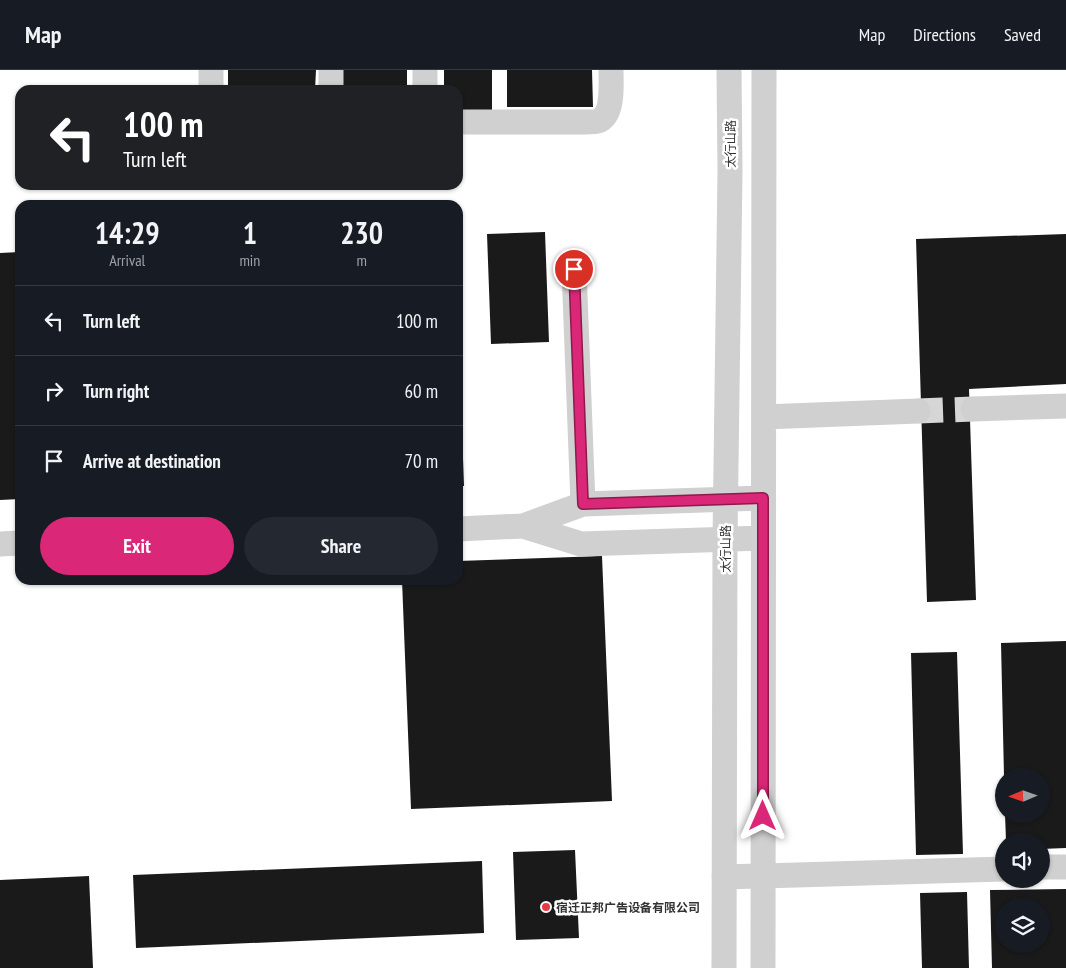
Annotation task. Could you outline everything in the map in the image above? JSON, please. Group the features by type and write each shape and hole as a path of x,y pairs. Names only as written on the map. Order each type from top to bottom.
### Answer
{"street":[{"path":"211,70 211,85"},
{"path":"331,70 331,85"},
{"path":"425,70 425,85"},
{"path":"463,122 598,121 606,115 611,97 611,70"},
{"name":"太行山路","path":"724,968 725,499 730,171 729,70"},
{"path":"763,968 764,70"},
{"path":"574,269 583,504"},
{"path":"972,409 1066,406"},
{"path":"764,417 918,411"},
{"path":"463,528 523,526 583,504 763,498"},
{"path":"523,526 581,544 763,538"},
{"path":"0,544 15,543"},
{"path":"1050,868 1066,867"},
{"path":"724,877 995,869"}],"building":[{"path":"228,70 316,70 315,85 228,85"},
{"path":"338,70 407,70 407,85 338,85"},
{"path":"444,70 492,70 492,111 463,111 463,85 444,85"},
{"path":"507,70 592,70 593,107 507,107"},
{"path":"545,232 549,342 491,344 487,234"},
{"path":"1066,234 1066,384 969,389 976,600 927,602 916,239"},
{"path":"15,252 15,499 0,500 0,253"},
{"path":"602,556 612,801 411,809 402,585 463,585 463,561"},
{"path":"1066,641 1066,848 1050,849 1050,833 1006,833 1005,823 1050,823 1050,768 1004,768 1001,643"},
{"path":"957,652 963,854 916,855 911,653"},
{"path":"575,850 579,938 516,940 513,852"},
{"path":"482,861 484,933 136,948 133,875"},
{"path":"89,876 93,968 0,968 0,880"},
{"path":"1066,889 1066,968 992,968 990,890"},
{"path":"967,892 969,968 922,968 920,893"}],"tunnel":[{"path":"918,411 973,409"}],"place":[{"name":"宿迁正邦广告设备有限公司","path":"546,907"}],"route":[{"path":"574,269 583,504 763,498 763,816"}]}
